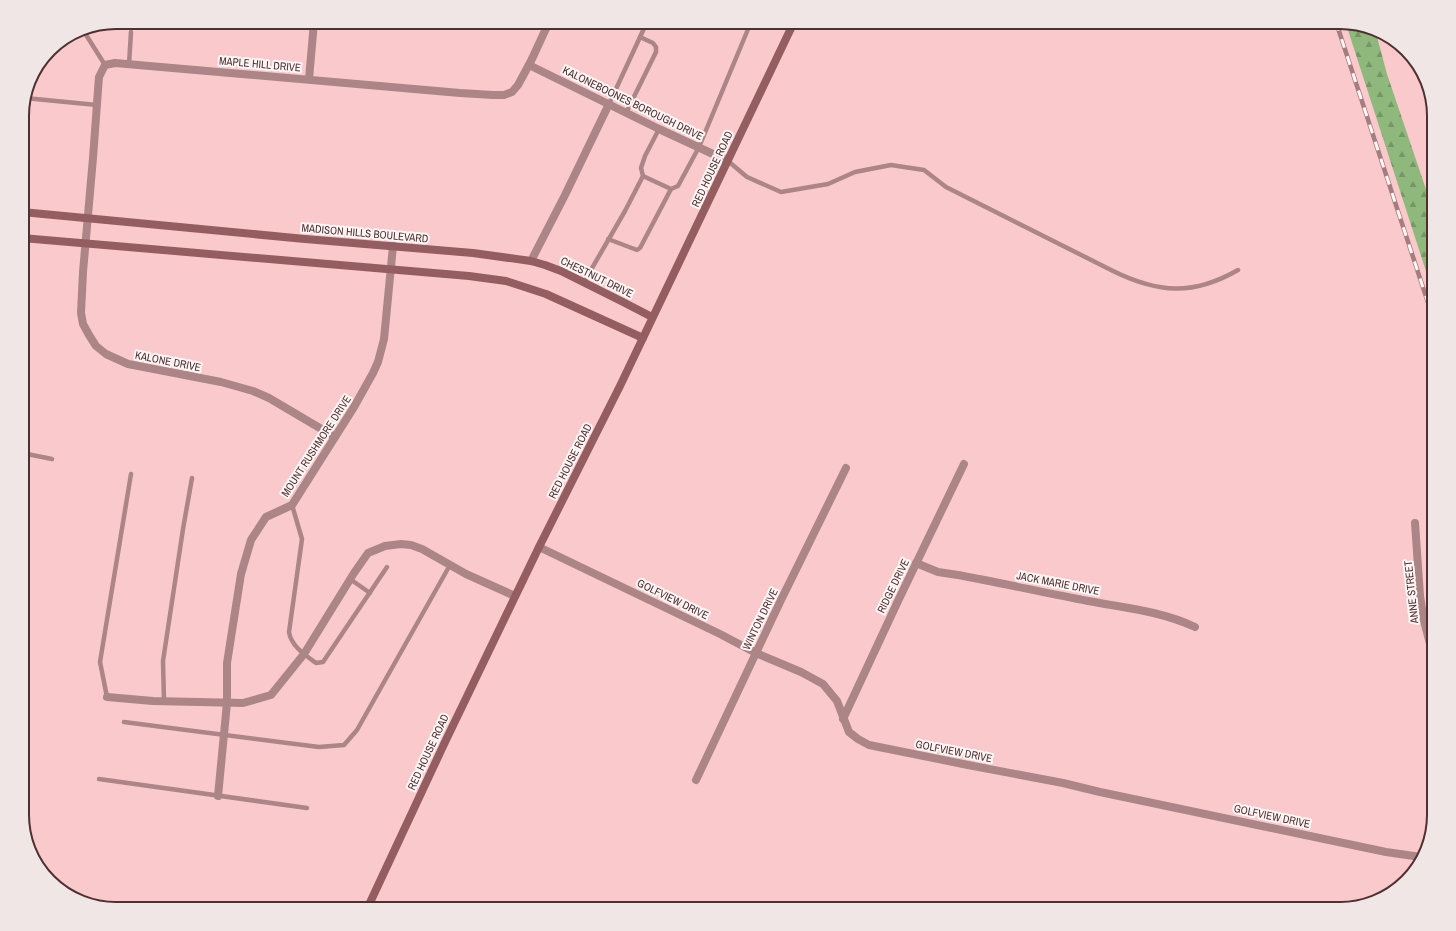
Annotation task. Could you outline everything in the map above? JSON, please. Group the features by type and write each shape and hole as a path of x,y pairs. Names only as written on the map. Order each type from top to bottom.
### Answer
{"street":[{"path":"309,79 313,29"},
{"name":"MAPLE HILL DRIVE","path":"105,65 111,63 129,64 460,93 504,95 512,92 518,85 529,66 546,29"},
{"name":"RED HOUSE ROAD","path":"370,902 515,596 643,338 791,29"},
{"path":"86,243 99,77 105,65"},
{"name":"KALONEBOONES BOROUGH DRIVE","path":"529,66 728,161"},
{"path":"530,261 565,195 608,104"},
{"name":"MADISON HILLS BOULEVARD","path":"29,213 492,255 530,261"},
{"path":"29,239 469,276 519,284 546,294 643,338"},
{"name":"KALONE DRIVE","path":"86,243 83,272 82,319 83,324 96,346 106,354 128,364 226,383 253,391 269,398 335,437"},
{"name":"MOUNT RUSHMORE DRIVE","path":"218,796 227,703 227,663 242,574 251,540 266,517 292,505 367,385 378,362 384,340 393,246"},
{"name":"CHESTNUT DRIVE","path":"530,261 545,265 584,282 652,317"},
{"name":"RIDGE DRIVE","path":"843,719 964,464"},
{"name":"WINTON DRIVE","path":"696,780 846,468"},
{"name":"ANNE STREET","path":"1415,523 1420,596 1427,632"},
{"path":"107,697 164,701 243,703 271,695 304,654 350,579 368,553 385,546 401,544 412,545 438,557 466,574 515,596"},
{"name":"GOLFVIEW DRIVE","path":"539,547 720,634 756,653 801,672 823,684 837,701 849,732 869,745 1063,783 1108,794 1386,852 1416,856"},
{"name":"JACK MARIE DRIVE","path":"916,563 947,574 1150,611 1180,620 1195,627"}],"lane":[{"path":"608,104 644,29"},
{"path":"608,240 637,250 640,248 671,189 678,186 699,148 748,29"},
{"path":"129,64 131,32"},
{"path":"87,34 105,65"},
{"path":"626,113 656,52 656,47 653,43 640,37"},
{"path":"31,99 97,105"},
{"path":"584,282 642,176 641,168 645,156 659,129"},
{"path":"728,161 747,177 781,192 828,184 854,172 891,165 924,170 946,187 1113,271 1136,282 1160,288 1202,286 1224,278 1238,270"},
{"path":"642,176 671,189"},
{"path":"29,454 52,459"},
{"path":"107,697 100,662 131,474"},
{"path":"164,701 162,661 192,478"},
{"path":"292,505 302,539 289,632 290,639 304,654 316,663 323,662 387,567"},
{"path":"124,722 319,747 344,745 357,730 450,565"},
{"path":"350,579 370,593"},
{"path":"99,779 307,808"}],"green space":[{"path":"1348,30 1362,32 1377,38 1387,74 1427,192 1427,274"}],"railway":[{"path":"1338,29 1427,300"}]}
